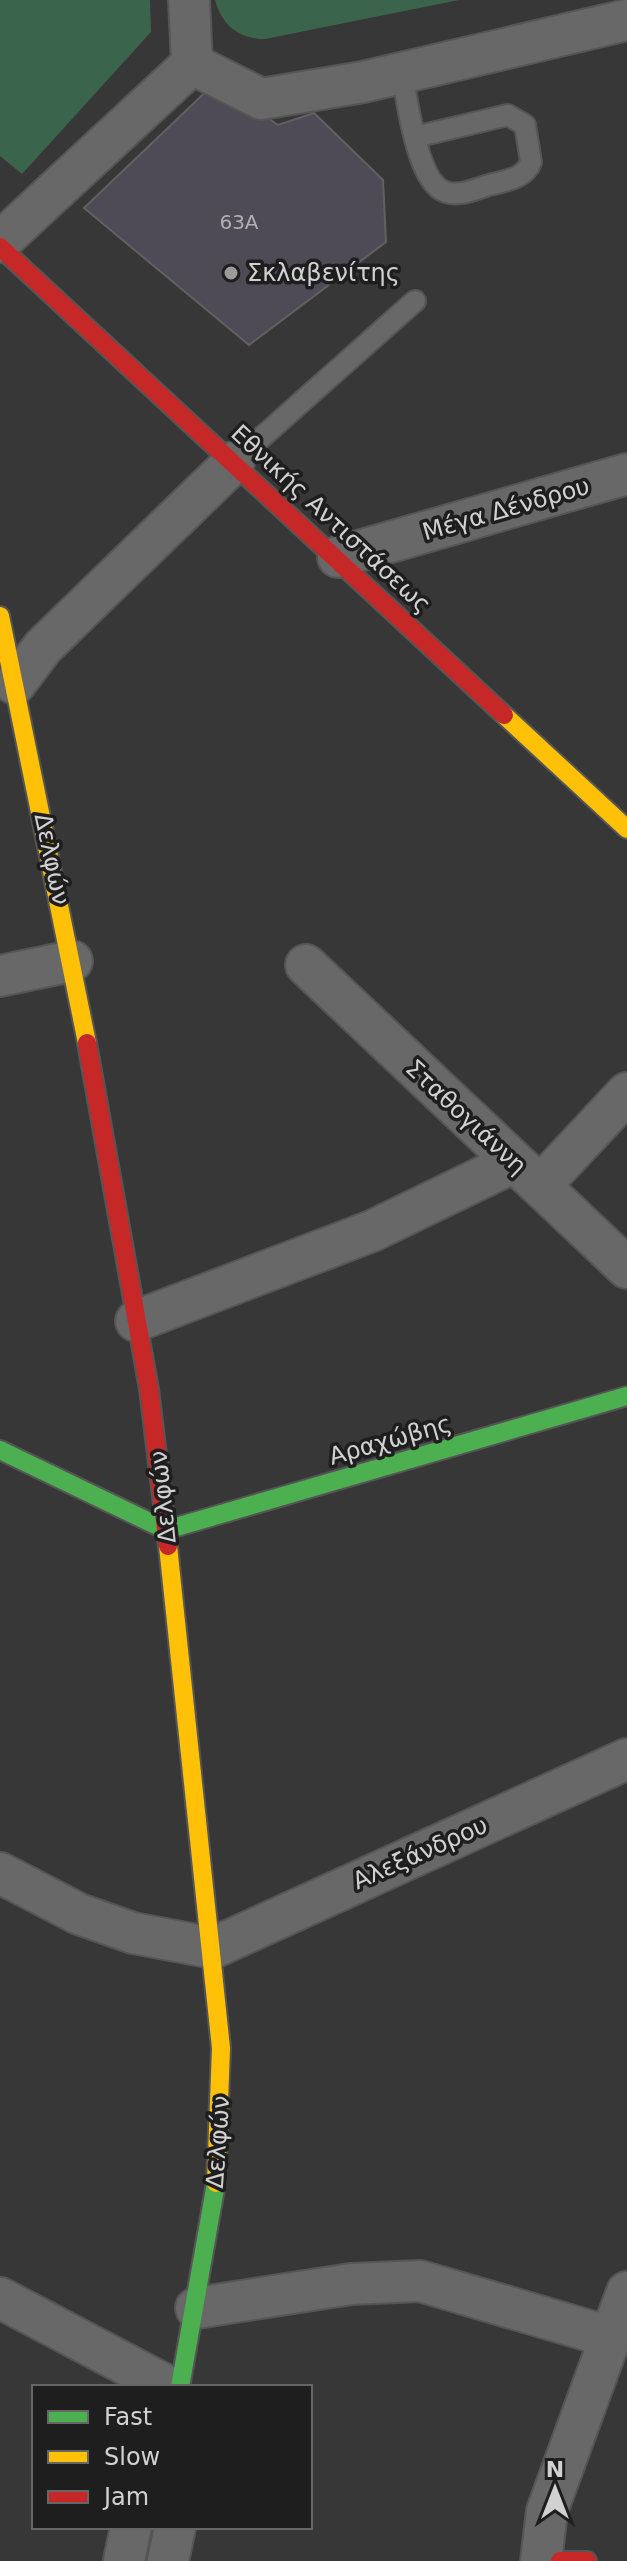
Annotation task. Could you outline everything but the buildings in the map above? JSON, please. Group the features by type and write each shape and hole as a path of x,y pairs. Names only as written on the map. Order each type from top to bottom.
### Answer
{"street":[{"path":"0,244 192,64 189,0"},
{"path":"192,64 261,99 402,72 627,20"},
{"name":"Εθνικής Αντιστάσεως","path":"0,244 627,829"},
{"path":"15,684 43,647 234,462"},
{"name":"Μέγα Δένδρου","path":"338,557 627,474"},
{"name":"Δελφών","path":"0,616 72,961 159,1458 213,1948 221,2048 222,2142 180,2385"},
{"path":"0,976 72,961"},
{"name":"Σταθογιάννη","path":"306,965 627,1268"},
{"path":"136,1321 527,1174 627,1093"},
{"name":"Αραχώβης","path":"166,1530 627,1396"},
{"path":"0,1450 166,1530"},
{"name":"Αλεξάνδρου","path":"213,1948 627,1759"},
{"path":"0,1873 79,1914 119,1928 213,1948"},
{"path":"196,2308 351,2284 420,2281 610,2337"},
{"path":"541,2561 547,2511 627,2292"},
{"path":"0,2298 165,2385"},
{"path":"124,2561 131,2529"},
{"path":"168,2561 175,2529"},
{"path":"560,2561 587,2561"}],"lane":[{"path":"402,72 415,137 428,179 445,192 459,194 515,177 531,162 525,125 508,115 415,137"},
{"path":"234,462 415,301"}],"green space":[{"path":"0,0 150,0 151,32 22,174 0,156"},
{"path":"215,0 459,0 265,39 232,29 222,17"}],"traffic: fast":[{"path":"0,1450 166,1530 627,1396"},
{"path":"180,2385 216,2183"}],"traffic: slow":[{"path":"0,616 87,1043"},
{"path":"504,715 627,829"},
{"path":"168,1546 221,2048 216,2183"}],"traffic: jam":[{"path":"0,247 504,715"},
{"path":"87,1043 149,1389 168,1546"},
{"path":"560,2561 587,2561"}],"place":[{"name":"Σκλαβενίτης","path":"231,273"}]}
